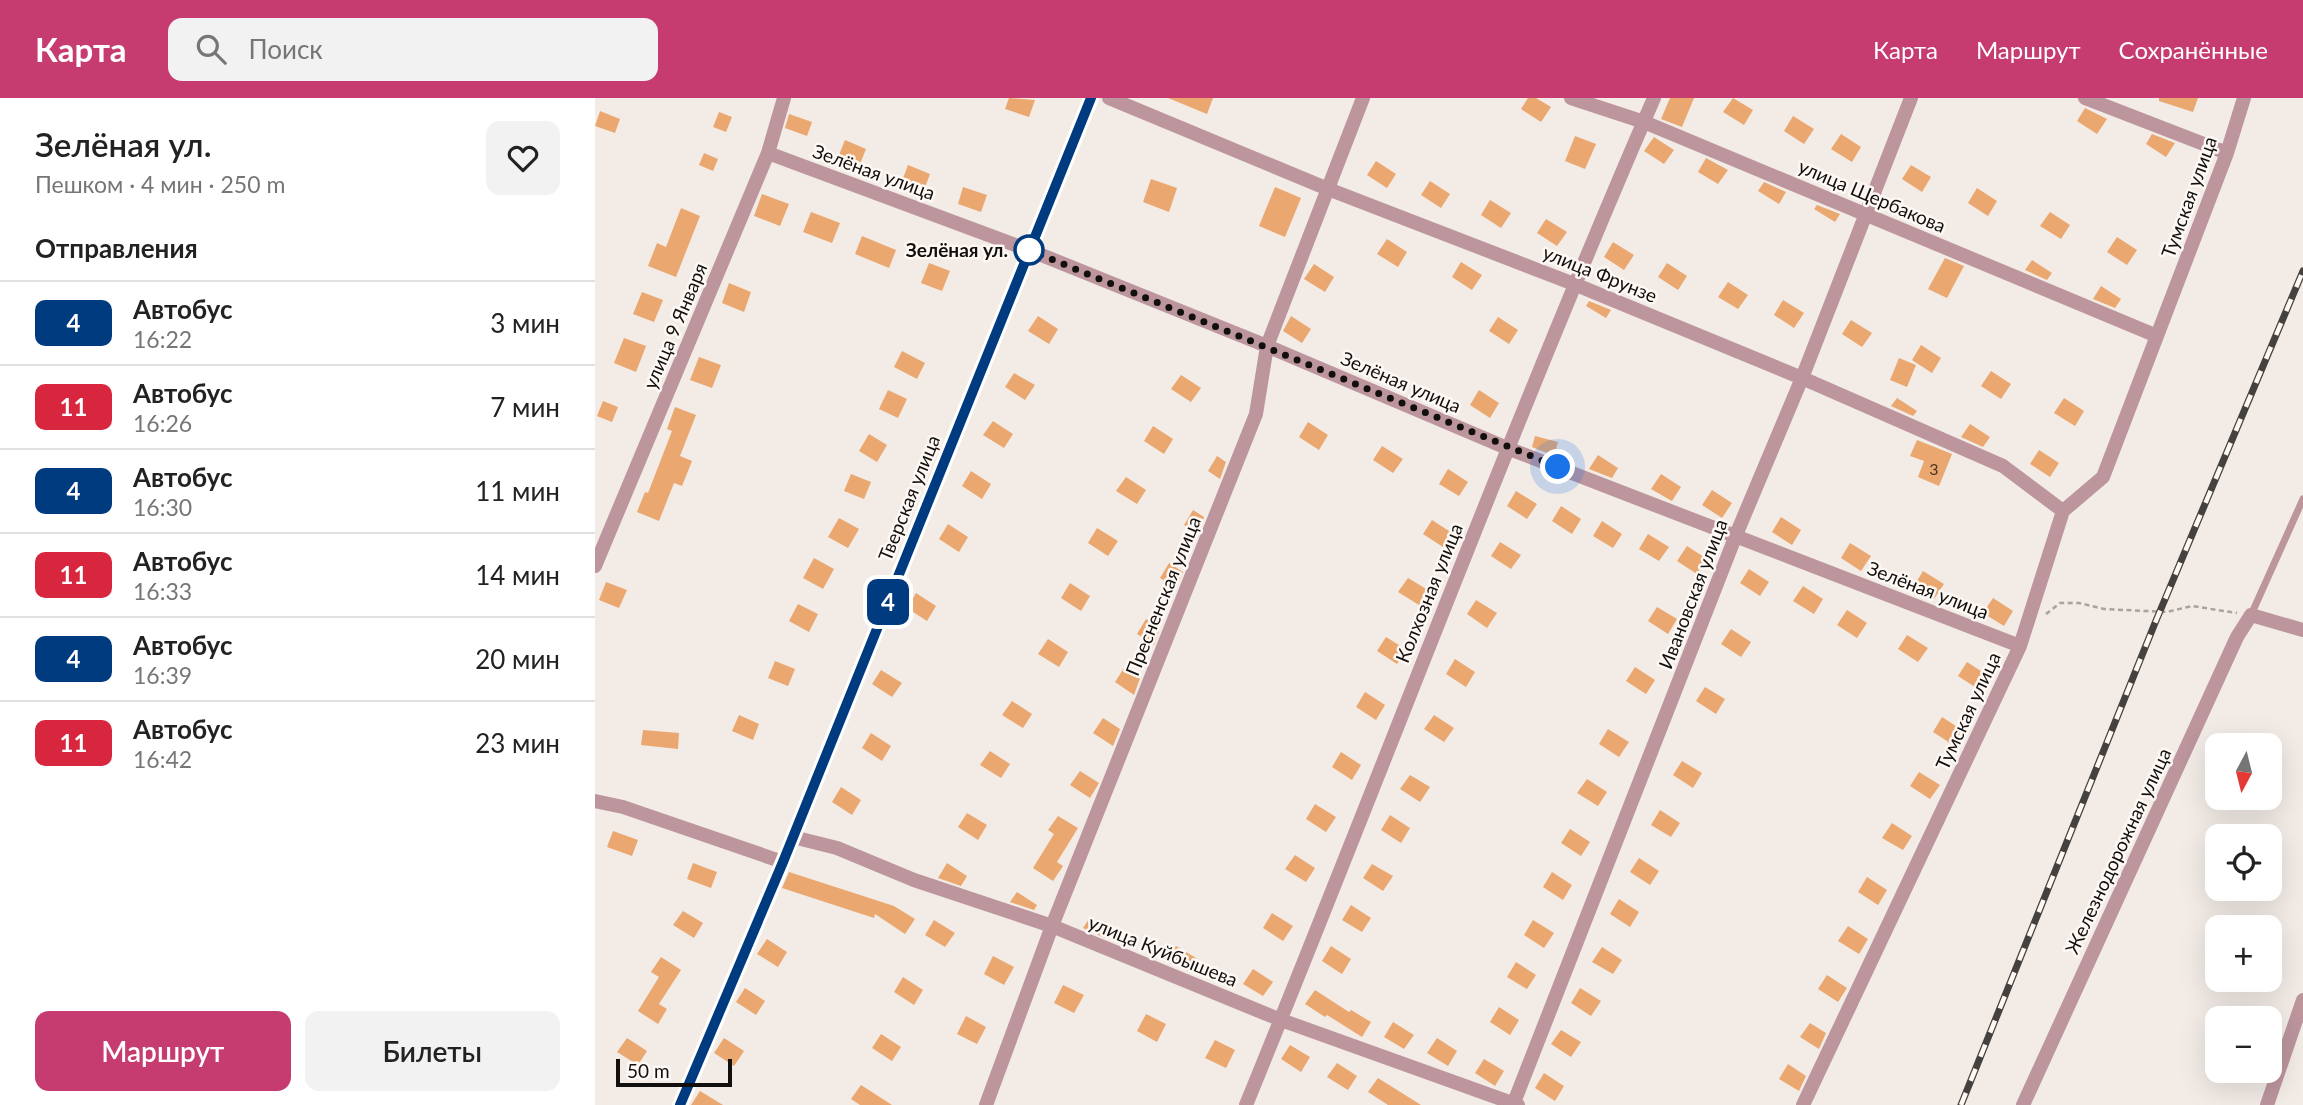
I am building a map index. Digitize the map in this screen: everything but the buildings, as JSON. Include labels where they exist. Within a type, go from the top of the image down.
[{"type":"street","name":"улица 9 Января","points":[[595,566],[768,153],[784,98]]},
{"type":"street","name":"Тверская улица","points":[[680,1105],[783,862],[1091,98]]},
{"type":"street","name":"улица Фрунзе","points":[[1109,98],[1328,189],[1574,284],[1802,378],[2003,466],[2063,511]]},
{"type":"street","name":"Пресненская улица","points":[[985,1105],[1052,926],[1256,414],[1267,346],[1363,98]]},
{"type":"street","name":"улица Щербакова","points":[[1571,98],[1644,122],[2157,336]]},
{"type":"street","name":"Колхозная улица","points":[[1246,1105],[1507,448],[1654,98]]},
{"type":"street","name":"Ивановская улица","points":[[1515,1104],[1736,535],[1802,378],[1910,98]]},
{"type":"street","points":[[2085,98],[2227,153]]},
{"type":"street","name":"Тумская улица","points":[[1803,1105],[2019,646],[2063,511],[2102,477],[2227,153],[2244,98]]},
{"type":"street","name":"Зелёная улица","points":[[768,153],[1029,250],[1267,346],[1507,448],[2019,646]]},
{"type":"street","points":[[2251,615],[2303,631]]},
{"type":"street","name":"Железнодорожная улица","points":[[2023,1105],[2237,637],[2251,615]]},
{"type":"street","points":[[595,801],[622,807],[783,862]]},
{"type":"street","name":"улица Куйбышева","points":[[793,837],[837,848],[915,880],[1052,926],[1281,1020],[1515,1104]]},
{"type":"street","points":[[2267,1105],[2303,1000]]},
{"type":"lane","points":[[2251,615],[2303,499]]},
{"type":"path","points":[[2043,616],[2060,603],[2104,609],[2167,612],[2192,606],[2251,615]]},
{"type":"railway","points":[[1961,1105],[2155,623],[2303,271]]},
{"type":"bus line","name":"4","points":[[680,1105],[783,862],[1091,98]]},
{"type":"place","name":"Зелёная ул.","points":[[1029,250]]},
{"type":"route","points":[[1029,250],[1558,467]]}]
